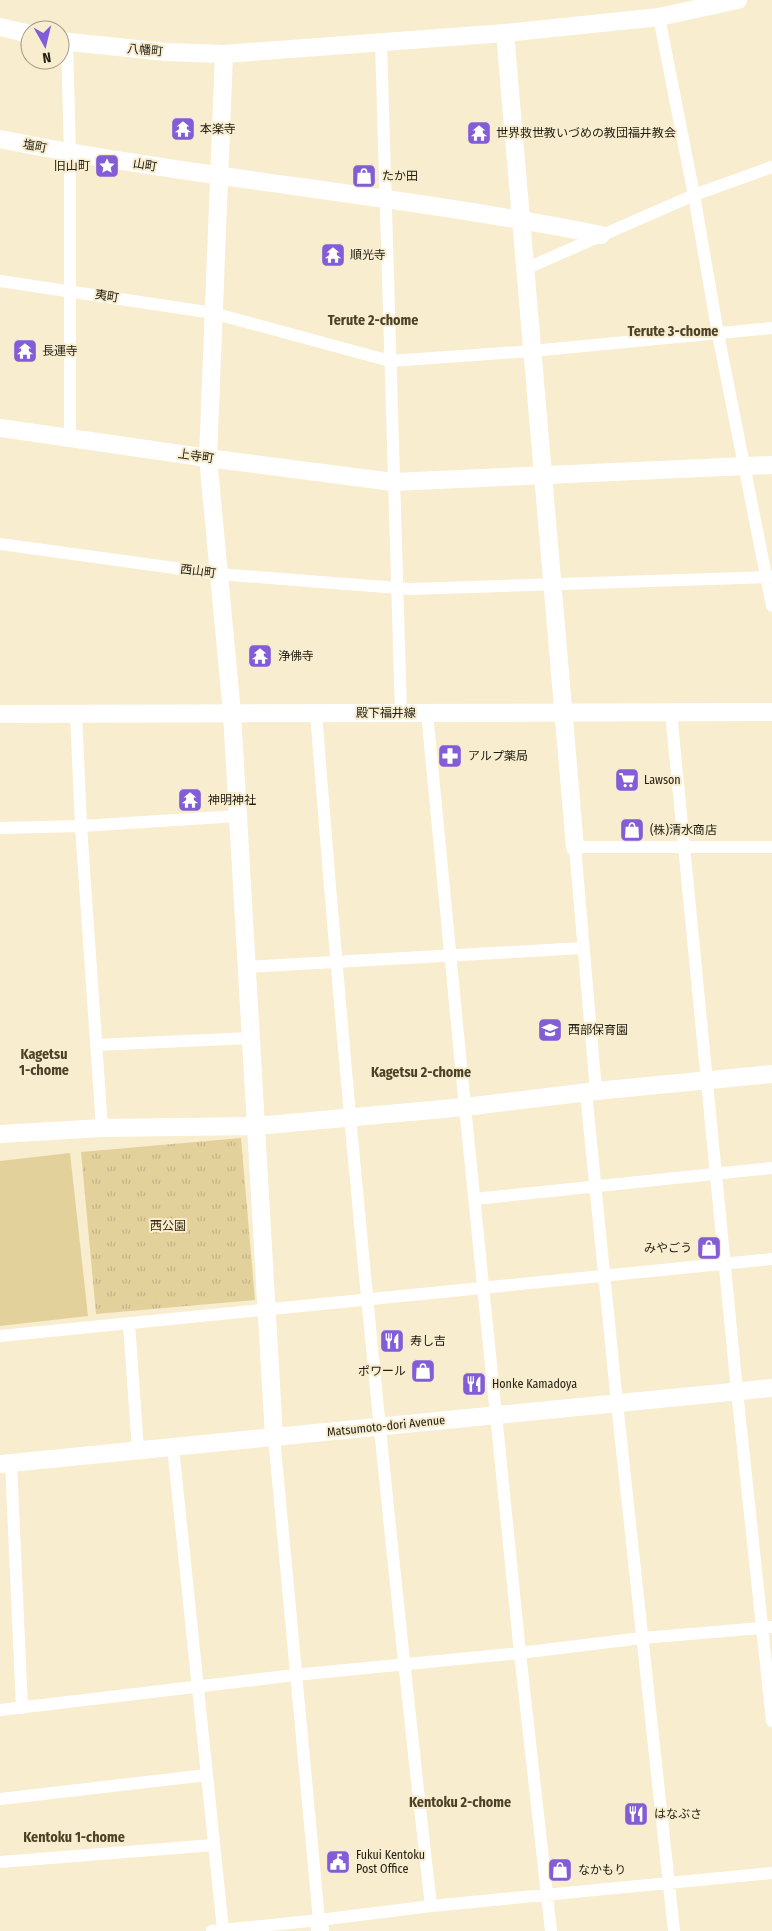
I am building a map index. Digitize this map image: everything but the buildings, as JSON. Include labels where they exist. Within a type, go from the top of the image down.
[{"type":"street","name":"八幡町","points":[[70,43],[166,52],[224,54],[505,32],[659,17],[738,0]]},
{"type":"street","points":[[659,17],[744,467],[769,577],[772,606]]},
{"type":"street","points":[[0,27],[20,32]]},
{"type":"street","points":[[505,32],[583,948],[595,1186],[674,1931]]},
{"type":"street","points":[[381,42],[401,713]]},
{"type":"street","points":[[224,54],[208,458],[232,713],[274,1437],[320,1926]]},
{"type":"street","points":[[65,70],[70,153],[70,439]]},
{"type":"street","name":"塩町","points":[[0,139],[70,153]]},
{"type":"street","name":"山町","points":[[70,153],[219,177],[521,219],[601,235]]},
{"type":"street","points":[[525,269],[694,195],[772,167]]},
{"type":"street","name":"夷町","points":[[0,281],[213,313],[390,361],[532,351],[772,328]]},
{"type":"street","name":"上寺町","points":[[0,428],[393,482],[772,465]]},
{"type":"street","name":"西山町","points":[[0,544],[218,574],[411,589],[552,586],[769,577]]},
{"type":"street","points":[[671,712],[737,1391],[767,1628],[772,1721]]},
{"type":"street","name":"殿下福井線","points":[[0,714],[772,712]]},
{"type":"street","points":[[316,713],[366,1299],[430,1906]]},
{"type":"street","points":[[427,713],[520,1653],[551,1931]]},
{"type":"street","points":[[76,714],[81,826],[102,1128]]},
{"type":"street","points":[[0,828],[81,826],[238,816]]},
{"type":"street","points":[[575,848],[772,847]]},
{"type":"street","points":[[246,967],[583,948]]},
{"type":"street","points":[[96,1045],[251,1038]]},
{"type":"street","points":[[0,1134],[102,1128],[256,1126],[772,1074]]},
{"type":"street","points":[[475,1199],[772,1168]]},
{"type":"street","points":[[0,1336],[129,1324],[266,1308],[772,1260]]},
{"type":"street","points":[[129,1324],[138,1450]]},
{"type":"street","name":"Matsumoto-dori Avenue","points":[[6,1463],[772,1388]]},
{"type":"street","points":[[173,1447],[214,1844],[218,1930],[320,1926],[430,1906],[772,1873]]},
{"type":"street","points":[[6,1463],[22,1708]]},
{"type":"street","points":[[0,1710],[295,1675],[520,1653],[642,1638],[767,1628]]},
{"type":"street","points":[[0,1799],[207,1775]]},
{"type":"street","points":[[0,1862],[214,1844]]},
{"type":"green space","name":"西公園","points":[[241,1138],[255,1300],[96,1314],[81,1152]]},
{"type":"green space","points":[[70,1153],[88,1316],[0,1326],[0,1161]]},
{"type":"place","name":"本楽寺","points":[[183,129]]},
{"type":"place","name":"世界救世教いづめの教団福井教会","points":[[479,133]]},
{"type":"place","name":"旧山町","points":[[107,166]]},
{"type":"place","name":"たか田","points":[[364,176]]},
{"type":"place","name":"順光寺","points":[[333,255]]},
{"type":"place","name":"長運寺","points":[[25,351]]},
{"type":"place","name":"浄佛寺","points":[[260,656]]},
{"type":"place","name":"アルプ薬局","points":[[450,756]]},
{"type":"place","name":"Lawson","points":[[627,780]]},
{"type":"place","name":"神明神社","points":[[190,800]]},
{"type":"place","name":"(株)清水商店","points":[[632,830]]},
{"type":"place","name":"西部保育園","points":[[550,1030]]},
{"type":"place","name":"みやごう","points":[[709,1248]]},
{"type":"place","name":"寿し吉","points":[[392,1341]]},
{"type":"place","name":"ポワール","points":[[423,1371]]},
{"type":"place","name":"Honke Kamadoya","points":[[474,1384]]},
{"type":"place","name":"はなぶさ","points":[[636,1814]]},
{"type":"place","name":"Fukui Kentoku Post Office","points":[[338,1862]]},
{"type":"place","name":"なかもり","points":[[560,1870]]},
{"type":"district","name":"Terute 2-chome","points":[[373,320]]},
{"type":"district","name":"Terute 3-chome","points":[[673,331]]},
{"type":"district","name":"Kagetsu 1-chome","points":[[44,1062]]},
{"type":"district","name":"Kagetsu 2-chome","points":[[421,1072]]},
{"type":"district","name":"Kentoku 2-chome","points":[[460,1802]]},
{"type":"district","name":"Kentoku 1-chome","points":[[74,1837]]}]
